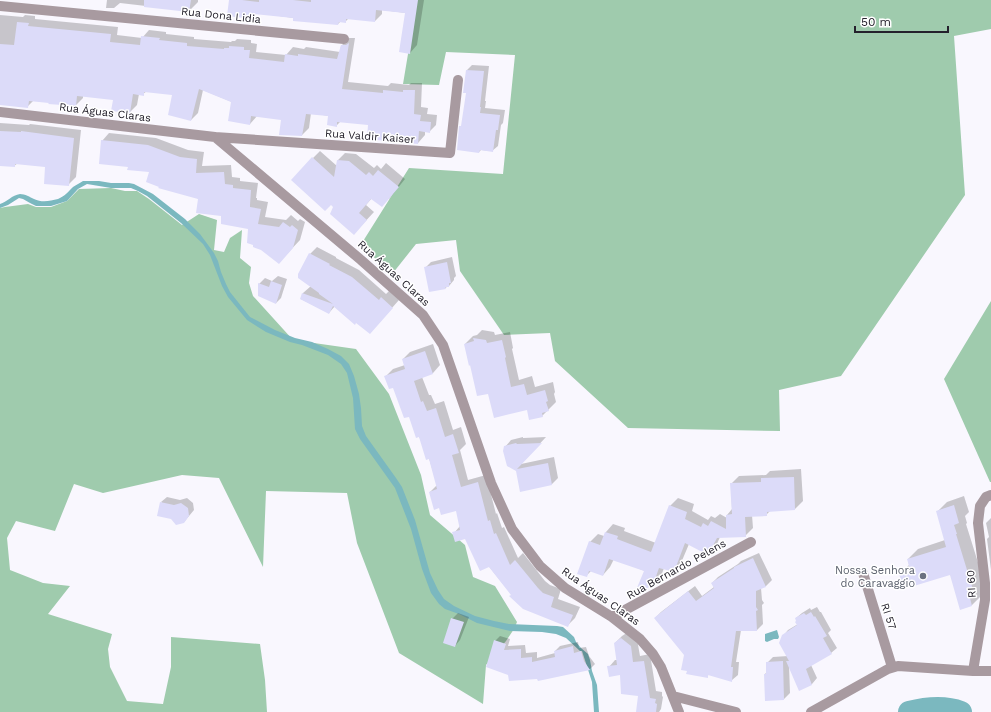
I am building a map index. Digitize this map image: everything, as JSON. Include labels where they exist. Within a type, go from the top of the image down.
[{"type":"street","name":"Rua Dona Lidia","points":[[0,6],[344,40]]},
{"type":"street","name":"Rua Valdir Kaiser","points":[[215,137],[450,153],[458,80]]},
{"type":"street","name":"Rua Águas Claras","points":[[0,112],[215,137],[361,260],[423,315],[443,345],[491,483],[512,529],[540,566],[565,588],[612,617],[640,639],[653,654],[661,667],[679,712]]},
{"type":"street","name":"RI 60","points":[[973,671],[988,600],[978,522],[980,506],[989,496]]},
{"type":"street","name":"Rua Bernardo Pelens","points":[[612,617],[751,542]]},
{"type":"street","name":"RI 57","points":[[863,573],[892,667]]},
{"type":"street","points":[[811,712],[892,667],[898,666],[991,671]]},
{"type":"street","points":[[673,696],[736,712]]},
{"type":"green space","points":[[417,0],[991,0],[991,29],[954,36],[965,195],[841,376],[779,390],[780,431],[628,428],[555,361],[550,333],[504,335],[460,271],[456,240],[416,244],[393,273],[360,246],[409,168],[503,174],[515,55],[446,52],[439,85],[403,84]]},
{"type":"green space","points":[[111,188],[125,191],[137,191],[182,225],[199,214],[217,220],[214,250],[224,252],[230,238],[242,230],[240,258],[251,267],[249,283],[253,296],[293,340],[356,349],[389,394],[421,475],[430,515],[465,545],[473,577],[495,586],[517,622],[506,641],[486,665],[483,704],[399,653],[357,543],[347,493],[266,491],[263,567],[219,478],[182,475],[103,493],[74,484],[55,531],[16,521],[7,538],[10,570],[43,583],[70,586],[48,614],[112,634],[108,649],[110,667],[127,701],[163,704],[171,667],[171,637],[260,644],[265,680],[267,712],[0,712],[0,208],[28,204],[36,207],[51,207],[67,201],[79,189]]},
{"type":"green space","points":[[991,301],[991,482],[990,482],[944,379]]},
{"type":"water","points":[[83,181],[129,183],[153,194],[185,219],[200,234],[214,253],[230,292],[250,317],[275,330],[328,349],[341,356],[349,364],[359,394],[362,426],[366,436],[402,487],[415,520],[430,573],[444,599],[454,606],[475,616],[494,621],[509,624],[563,627],[574,637],[576,642],[588,654],[597,685],[599,712],[594,712],[592,682],[582,651],[580,651],[566,638],[556,634],[542,632],[510,631],[477,623],[445,609],[439,604],[431,593],[422,569],[411,529],[395,488],[360,439],[355,429],[353,398],[347,373],[341,364],[328,355],[266,332],[247,320],[228,297],[210,255],[203,244],[181,223],[147,196],[131,188],[111,188],[87,184],[78,189],[67,201],[51,206],[36,206],[19,198],[0,208],[0,204],[20,194],[40,201],[58,199]]},
{"type":"water","points":[[777,630],[779,637],[778,639],[767,642],[765,641],[765,634]]},
{"type":"building","points":[[144,0],[191,0],[189,12],[144,7]]},
{"type":"building","points":[[229,0],[259,2],[259,0],[293,0],[311,2],[311,0],[418,0],[410,54],[399,52],[405,13],[376,10],[375,22],[346,19],[346,23],[339,22],[338,25],[293,21],[293,18],[254,14],[253,19],[227,16]]},
{"type":"building","points":[[17,22],[29,23],[28,26],[111,34],[110,42],[140,45],[141,36],[160,38],[159,40],[187,43],[187,46],[224,49],[229,48],[229,46],[244,47],[244,50],[250,50],[249,58],[284,62],[285,54],[298,56],[298,54],[337,59],[341,45],[346,45],[349,43],[342,89],[383,93],[383,90],[403,92],[403,90],[415,90],[414,114],[421,115],[420,121],[431,122],[430,133],[419,131],[418,144],[367,139],[368,125],[337,122],[337,127],[327,125],[328,116],[306,114],[302,136],[279,135],[281,120],[251,116],[250,125],[228,121],[231,102],[199,89],[191,121],[168,115],[172,95],[144,92],[144,96],[133,94],[130,113],[111,111],[113,100],[77,96],[76,106],[29,101],[28,108],[0,105],[0,44],[14,45]]},
{"type":"building","points":[[466,70],[484,71],[480,113],[500,115],[493,152],[480,150],[479,153],[457,150],[459,126],[461,126],[466,93],[463,93]]},
{"type":"building","points":[[0,131],[21,131],[74,138],[69,186],[44,184],[45,167],[15,164],[15,167],[0,166]]},
{"type":"building","points":[[101,140],[148,145],[180,157],[197,159],[196,173],[224,172],[225,184],[233,185],[233,188],[251,190],[250,207],[261,209],[258,224],[279,227],[283,222],[290,227],[292,225],[298,230],[293,248],[279,264],[261,250],[247,243],[248,229],[221,224],[221,216],[196,213],[198,199],[158,188],[159,187],[146,182],[149,172],[127,170],[128,167],[99,164]]},
{"type":"building","points":[[312,157],[334,177],[337,160],[349,161],[366,175],[369,172],[373,176],[378,170],[399,187],[382,207],[371,199],[359,213],[367,220],[354,235],[330,214],[333,207],[331,205],[325,211],[291,180]]},
{"type":"building","points":[[309,253],[352,277],[379,300],[381,297],[393,308],[370,334],[356,323],[355,325],[333,306],[329,314],[300,299],[302,293],[333,304],[298,278],[298,274]]},
{"type":"building","points":[[447,262],[451,283],[449,283],[449,287],[445,287],[446,289],[429,292],[424,267]]},
{"type":"building","points":[[271,281],[282,285],[276,304],[258,296],[258,283],[269,287]]},
{"type":"building","points":[[473,338],[486,340],[487,343],[502,340],[511,387],[524,384],[527,395],[545,390],[548,401],[546,402],[549,411],[542,413],[543,417],[529,420],[527,410],[494,418],[488,394],[477,396],[470,365],[469,366],[464,344],[474,341]]},
{"type":"building","points":[[425,351],[433,374],[414,381],[421,402],[423,401],[427,411],[436,408],[445,437],[453,434],[459,453],[452,455],[461,487],[478,482],[488,521],[490,520],[494,534],[496,533],[510,565],[515,560],[543,593],[554,597],[551,607],[573,615],[568,627],[523,609],[509,596],[511,595],[489,567],[480,571],[465,539],[455,542],[452,532],[460,530],[456,511],[441,515],[439,508],[434,510],[429,492],[437,489],[429,459],[426,460],[419,437],[416,438],[409,417],[404,418],[393,388],[389,389],[384,376],[405,369],[402,359]]},
{"type":"building","points":[[516,443],[542,443],[517,469],[548,463],[552,485],[520,492],[516,471],[507,466],[503,451],[504,446]]},
{"type":"building","points":[[794,477],[795,510],[767,512],[767,516],[745,517],[746,537],[717,538],[708,555],[685,543],[674,572],[659,568],[653,585],[634,595],[644,571],[609,559],[603,576],[589,571],[587,577],[577,574],[589,541],[600,545],[605,532],[618,536],[617,539],[651,552],[669,505],[687,512],[685,519],[701,527],[703,523],[708,526],[711,521],[726,529],[726,515],[732,514],[730,483],[761,482],[761,478]]},
{"type":"building","points":[[160,502],[174,505],[181,503],[188,508],[189,516],[184,523],[176,525],[171,519],[157,516]]},
{"type":"building","name":"Nossa Senhora do Caravaggio","points":[[954,505],[959,523],[954,525],[956,534],[975,596],[970,598],[972,606],[960,610],[950,575],[904,589],[899,574],[910,569],[907,559],[946,547],[936,511]]},
{"type":"building","points":[[753,558],[766,587],[756,591],[756,607],[758,610],[756,611],[757,631],[736,631],[731,667],[733,667],[732,682],[708,675],[708,678],[686,674],[687,671],[681,670],[684,655],[654,618],[688,591],[696,601],[714,588],[711,583],[734,567]]},
{"type":"building","points":[[811,612],[827,636],[823,638],[832,654],[806,669],[812,685],[799,691],[786,661],[789,661],[779,643],[782,635],[797,625],[795,618],[804,613],[806,615]]},
{"type":"building","points":[[451,618],[464,622],[455,647],[443,643]]},
{"type":"building","points":[[621,638],[631,646],[633,662],[644,661],[650,698],[656,699],[656,712],[636,712],[638,696],[621,694],[620,675],[609,677],[607,666],[617,665],[614,643]]},
{"type":"building","points":[[494,640],[506,644],[504,650],[521,649],[521,658],[532,657],[532,662],[555,657],[554,651],[573,646],[574,653],[581,651],[584,661],[590,670],[538,681],[537,679],[509,681],[508,675],[486,667]]},
{"type":"building","points":[[783,661],[784,700],[765,701],[764,674],[766,674],[766,662]]},
{"type":"waterway","points":[[909,712],[935,708],[961,712]]},
{"type":"place","name":"Nossa Senhora do Caravaggio","points":[[923,576]]}]
